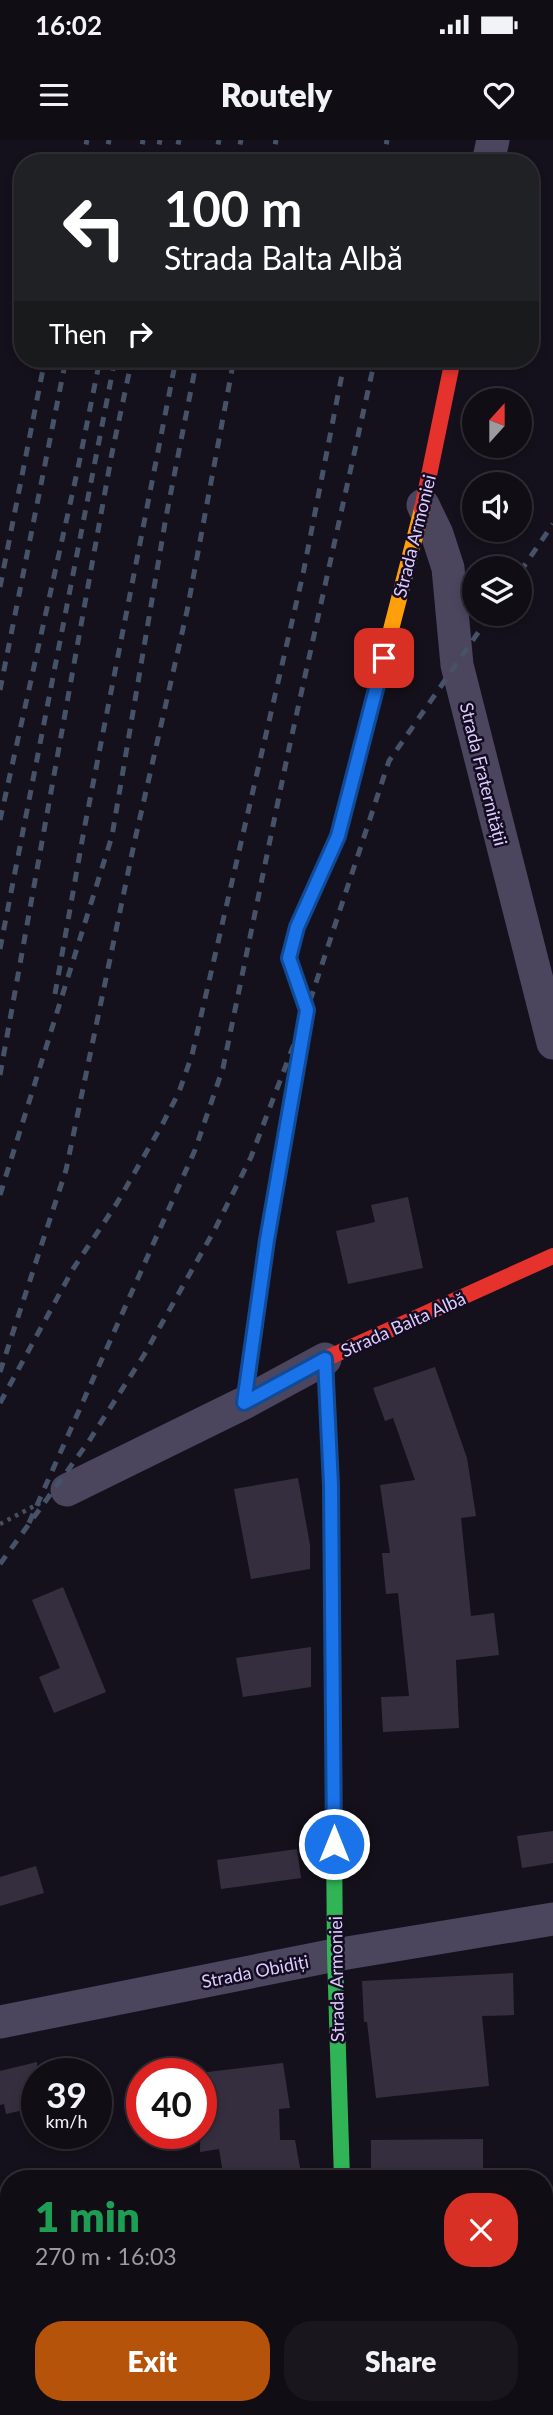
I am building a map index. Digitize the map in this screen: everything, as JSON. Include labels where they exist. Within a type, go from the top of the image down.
[{"type":"street","name":"Strada Armoniei","points":[[244,1403],[267,1240],[307,1010],[289,958],[297,927],[338,836],[423,505],[451,368]]},
{"type":"street","name":"Strada Fraternității","points":[[423,505],[437,534],[448,568],[457,665],[553,1043]]},
{"type":"street","name":"Strada Balta Albă","points":[[67,1490],[244,1403],[325,1359],[553,1256]]},
{"type":"street","name":"Strada Armoniei","points":[[325,1359],[331,1485],[335,1955],[342,2170]]},
{"type":"street","name":"Strada Obidiți","points":[[0,2022],[335,1955],[553,1919]]},
{"type":"path","points":[[0,1524],[67,1490]]},
{"type":"building","points":[[408,1197],[423,1268],[348,1284],[336,1231],[375,1222],[371,1205]]},
{"type":"building","points":[[435,1367],[467,1458],[476,1516],[461,1518],[471,1616],[494,1613],[499,1655],[456,1660],[459,1728],[383,1732],[381,1697],[409,1696],[398,1593],[386,1594],[382,1553],[390,1553],[380,1485],[415,1480],[393,1418],[385,1421],[373,1388]]},
{"type":"building","points":[[298,1478],[310,1545],[310,1569],[251,1579],[234,1489]]},
{"type":"building","points":[[63,1587],[106,1692],[54,1713],[39,1677],[60,1668],[32,1600]]},
{"type":"building","points":[[311,1647],[311,1687],[243,1697],[236,1658]]},
{"type":"building","points":[[553,1831],[553,1863],[522,1868],[517,1836]]},
{"type":"building","points":[[297,1849],[301,1878],[221,1889],[217,1860]]},
{"type":"building","points":[[36,1866],[44,1893],[0,1906],[0,1877]]},
{"type":"building","points":[[513,1973],[514,2015],[482,2016],[489,2086],[376,2098],[367,2022],[364,2022],[362,1981]]},
{"type":"building","points":[[283,2063],[290,2108],[279,2109],[280,2140],[295,2140],[300,2170],[222,2170],[219,2149],[200,2152],[200,2149],[217,2149],[217,2071]]},
{"type":"building","points":[[21,2066],[21,2111],[6,2114],[4,2104],[0,2105],[0,2071]]},
{"type":"building","points":[[483,2139],[483,2170],[371,2170],[371,2140]]},
{"type":"railway","points":[[84,154],[87,140]]},
{"type":"railway","points":[[107,154],[109,140]]},
{"type":"railway","points":[[141,154],[143,140]]},
{"type":"railway","points":[[157,154],[160,140]]},
{"type":"railway","points":[[176,154],[179,140]]},
{"type":"railway","points":[[216,154],[219,140]]},
{"type":"railway","points":[[238,154],[241,140]]},
{"type":"railway","points":[[274,154],[276,140]]},
{"type":"railway","points":[[385,154],[387,140]]},
{"type":"railway","points":[[0,587],[43,368]]},
{"type":"railway","points":[[0,690],[64,368]]},
{"type":"railway","points":[[0,820],[98,368]]},
{"type":"railway","points":[[0,949],[113,368]]},
{"type":"railway","points":[[0,1075],[112,453],[130,368]]},
{"type":"railway","points":[[55,994],[84,830],[174,368]]},
{"type":"railway","points":[[0,1195],[112,836],[166,517],[195,368]]},
{"type":"railway","points":[[0,1372],[66,1170],[134,844],[187,611],[232,368]]},
{"type":"railway","points":[[0,1403],[73,1269],[117,1203],[162,1125],[179,1092],[192,1055],[303,574],[343,368]]},
{"type":"railway","points":[[29,1523],[195,1150],[223,1068],[288,753],[373,368]]},
{"type":"railway","points":[[531,556],[553,524]]},
{"type":"railway","points":[[0,1564],[89,1441],[144,1355],[215,1229],[251,1157],[307,1010],[389,761],[483,626]]},
{"type":"traffic: fast","points":[[244,1403],[267,1240],[298,1063]]},
{"type":"traffic: fast","points":[[331,1480],[335,1955],[342,2170]]},
{"type":"traffic: slow","points":[[298,1063],[307,1010],[289,958],[297,927],[338,836],[422,509]]},
{"type":"traffic: jam","points":[[422,509],[451,368]]},
{"type":"traffic: jam","points":[[331,1480],[325,1359],[553,1256]]},
{"type":"route","points":[[334,1844],[331,1485],[325,1359],[244,1403],[267,1240],[307,1010],[289,958],[297,927],[338,836],[384,658]]}]
